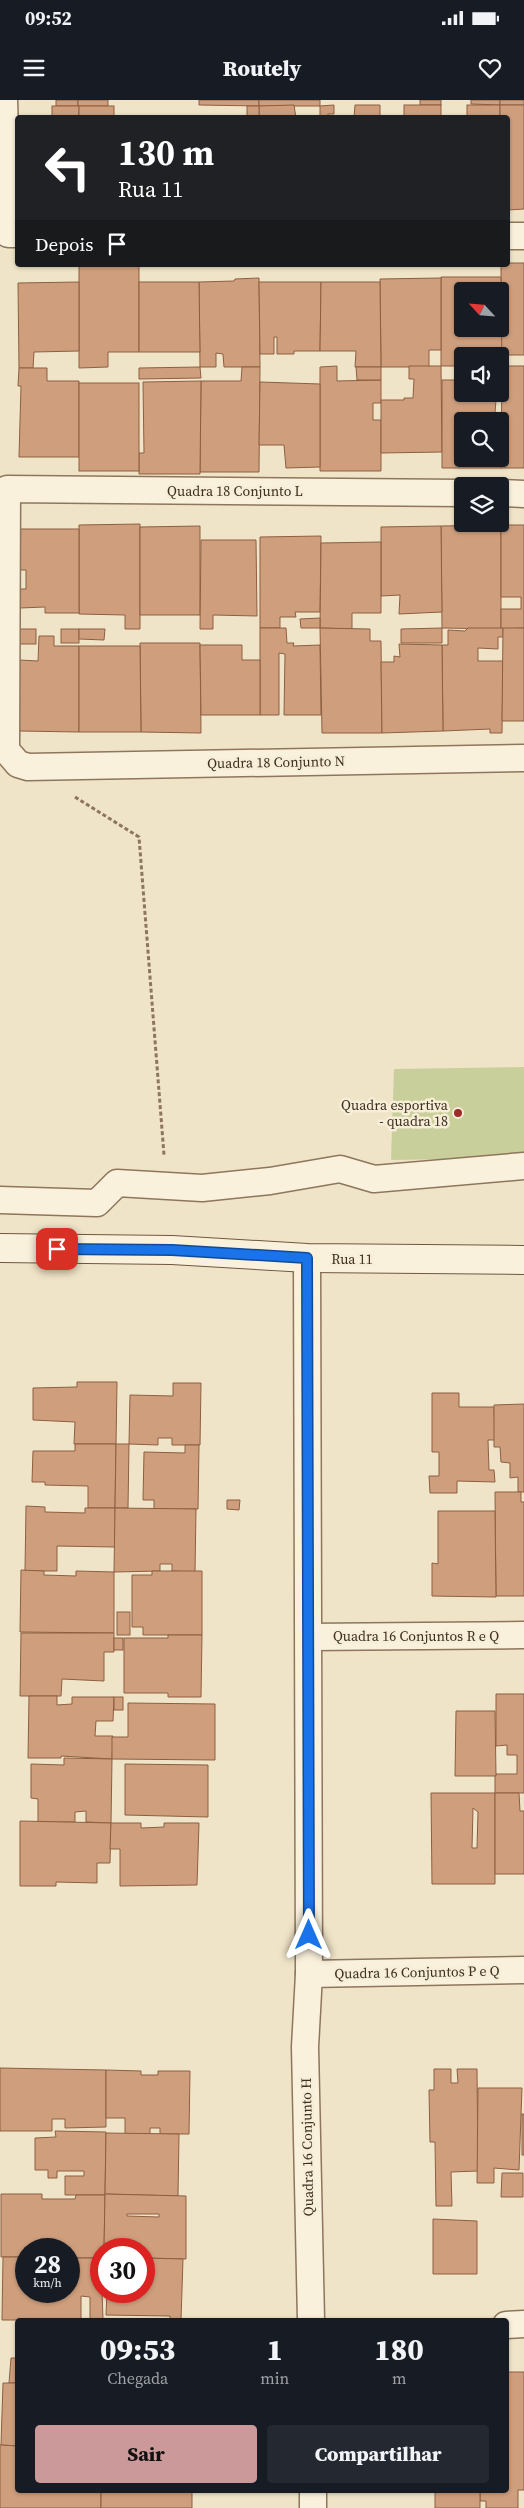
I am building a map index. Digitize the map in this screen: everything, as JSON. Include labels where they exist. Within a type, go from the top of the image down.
[{"type":"main road","name":"Rua 11","points":[[0,1248],[172,1250],[307,1258],[524,1260]]},
{"type":"street","points":[[4,100],[13,234]]},
{"type":"street","points":[[510,236],[524,236]]},
{"type":"street","name":"Quadra 18 Conjunto L","points":[[28,767],[18,764],[6,750],[7,489],[454,493]]},
{"type":"street","points":[[509,493],[524,494]]},
{"type":"street","name":"Quadra 18 Conjunto N","points":[[28,767],[524,758]]},
{"type":"street","points":[[0,1200],[97,1203],[117,1183],[202,1188],[270,1181],[340,1169],[374,1179],[524,1166]]},
{"type":"street","name":"Quadra 16 Conjunto H","points":[[307,1258],[309,1974],[305,2047],[311,2318]]},
{"type":"street","name":"Quadra 16 Conjuntos R e Q","points":[[309,1637],[524,1635]]},
{"type":"street","name":"Quadra 16 Conjuntos P e Q","points":[[309,1974],[524,1970]]},
{"type":"street","points":[[509,2324],[524,2324]]},
{"type":"street","points":[[313,2508],[314,2493]]},
{"type":"path","points":[[67,792],[139,837],[167,1186]]},
{"type":"green space","name":"Quadra esportiva - quadra 18","points":[[524,1067],[524,1158],[391,1160],[394,1069]]},
{"type":"building","points":[[56,100],[78,100],[78,106],[56,106]]},
{"type":"building","points":[[78,100],[108,100],[108,106],[78,106]]},
{"type":"building","points":[[199,100],[259,100],[259,106],[199,105]]},
{"type":"building","points":[[259,100],[320,100],[320,106],[259,106]]},
{"type":"building","points":[[420,100],[441,100],[441,105],[420,105]]},
{"type":"building","points":[[471,100],[500,100],[500,105],[471,104]]},
{"type":"building","points":[[500,100],[524,100],[524,105],[500,105]]},
{"type":"building","points":[[294,105],[296,115],[259,115],[259,106]]},
{"type":"building","points":[[334,105],[334,114],[320,115],[320,106]]},
{"type":"building","points":[[355,105],[380,105],[380,115],[354,115]]},
{"type":"building","points":[[404,105],[441,105],[441,115],[404,115]]},
{"type":"building","points":[[467,105],[500,105],[500,115],[467,115]]},
{"type":"building","points":[[500,105],[524,105],[524,209],[510,210],[510,115],[500,115]]},
{"type":"building","points":[[52,106],[79,106],[79,115],[52,115]]},
{"type":"building","points":[[79,106],[114,106],[114,115],[79,115]]},
{"type":"building","points":[[247,106],[259,106],[259,115],[247,115]]},
{"type":"building","points":[[510,263],[524,263],[524,355],[509,355],[509,347],[501,347],[501,338],[509,338],[509,282],[501,282],[501,267],[510,267]]},
{"type":"building","points":[[79,267],[139,267],[139,352],[108,352],[108,367],[79,368]]},
{"type":"building","points":[[441,277],[501,277],[501,282],[454,282],[454,338],[502,338],[502,347],[454,347],[454,366],[441,366]]},
{"type":"building","points":[[259,278],[260,367],[224,367],[223,354],[216,353],[216,367],[200,367],[199,282]]},
{"type":"building","points":[[441,278],[441,350],[429,350],[429,367],[381,367],[380,279]]},
{"type":"building","points":[[79,282],[79,351],[34,352],[33,368],[19,368],[18,283]]},
{"type":"building","points":[[139,282],[199,282],[200,352],[139,352]]},
{"type":"building","points":[[259,282],[321,282],[320,351],[294,351],[294,354],[277,354],[277,337],[274,337],[274,354],[260,354]]},
{"type":"building","points":[[321,282],[380,282],[381,367],[355,367],[356,351],[320,351]]},
{"type":"building","points":[[337,366],[337,381],[381,380],[381,403],[373,403],[373,420],[381,420],[381,471],[320,471],[320,367]]},
{"type":"building","points":[[409,366],[441,366],[442,452],[381,453],[381,400],[413,398],[414,379],[409,379]]},
{"type":"building","points":[[509,366],[524,366],[524,468],[501,468],[509,467],[509,412],[502,412],[502,402],[509,402]]},
{"type":"building","points":[[200,367],[201,378],[139,379],[139,368]]},
{"type":"building","points":[[242,367],[260,367],[259,472],[200,472],[201,381],[241,381]]},
{"type":"building","points":[[356,367],[381,367],[381,380],[357,380]]},
{"type":"building","points":[[19,368],[47,368],[47,381],[79,381],[79,457],[19,457],[21,386],[18,386]]},
{"type":"building","points":[[442,380],[454,380],[454,402],[496,402],[495,412],[454,412],[454,467],[501,468],[442,468]]},
{"type":"building","points":[[201,381],[200,474],[139,474],[139,453],[144,453],[143,382]]},
{"type":"building","points":[[260,382],[320,384],[320,467],[286,468],[284,445],[259,445]]},
{"type":"building","points":[[79,383],[139,383],[139,471],[79,471]]},
{"type":"building","points":[[140,524],[140,629],[125,629],[125,615],[79,614],[79,525]]},
{"type":"building","points":[[509,525],[524,525],[524,628],[501,629],[501,609],[521,609],[521,597],[501,597],[501,532],[509,532]]},
{"type":"building","points":[[200,526],[200,615],[140,615],[140,527]]},
{"type":"building","points":[[441,526],[454,526],[454,532],[501,532],[501,629],[442,628]]},
{"type":"building","points":[[441,526],[442,612],[399,614],[400,595],[381,596],[381,527]]},
{"type":"building","points":[[18,529],[79,529],[79,613],[45,613],[45,607],[20,608],[19,589],[26,589],[26,570],[19,570]]},
{"type":"building","points":[[321,536],[320,612],[295,612],[296,617],[280,617],[280,628],[260,628],[260,537]]},
{"type":"building","points":[[201,540],[256,540],[257,616],[213,615],[213,629],[200,629]]},
{"type":"building","points":[[381,542],[381,613],[352,613],[352,629],[320,628],[321,543]]},
{"type":"building","points":[[320,618],[320,628],[301,628],[300,619]]},
{"type":"building","points":[[260,628],[286,628],[287,643],[294,643],[293,646],[320,645],[321,715],[284,715],[285,654],[279,653],[279,715],[260,715]]},
{"type":"building","points":[[320,628],[370,629],[370,641],[381,641],[382,733],[322,733]]},
{"type":"building","points":[[442,628],[442,643],[401,643],[401,629]]},
{"type":"building","points":[[468,628],[503,628],[503,637],[498,637],[498,649],[478,648],[478,661],[503,661],[502,733],[490,733],[490,729],[443,731],[442,645],[448,645],[448,630],[465,631]]},
{"type":"building","points":[[503,628],[524,628],[524,721],[502,721]]},
{"type":"building","points":[[19,629],[36,629],[36,644],[19,644]]},
{"type":"building","points":[[61,629],[79,629],[79,643],[61,643]]},
{"type":"building","points":[[79,629],[105,629],[104,640],[79,639]]},
{"type":"building","points":[[39,636],[54,636],[54,646],[79,646],[79,732],[19,731],[19,660],[38,661]]},
{"type":"building","points":[[140,643],[200,643],[201,733],[141,732]]},
{"type":"building","points":[[399,644],[442,645],[443,731],[382,733],[381,662],[394,662],[394,656],[400,657]]},
{"type":"building","points":[[200,645],[242,645],[242,660],[260,660],[260,715],[201,715]]},
{"type":"building","points":[[79,646],[140,646],[141,732],[79,732]]},
{"type":"building","points":[[77,1382],[117,1382],[116,1444],[74,1444],[75,1422],[33,1420],[33,1388],[77,1387]]},
{"type":"building","points":[[173,1383],[201,1383],[200,1445],[172,1445],[172,1438],[158,1438],[158,1445],[129,1444],[130,1395],[173,1396]]},
{"type":"building","points":[[432,1393],[459,1393],[459,1407],[494,1407],[495,1440],[488,1440],[489,1470],[494,1470],[495,1482],[457,1481],[457,1493],[430,1493],[429,1476],[439,1476],[439,1452],[432,1452]]},
{"type":"building","points":[[524,1404],[524,1492],[518,1492],[518,1477],[510,1478],[510,1463],[501,1462],[500,1447],[494,1447],[494,1405]]},
{"type":"building","points":[[75,1444],[116,1444],[115,1508],[88,1508],[88,1486],[45,1485],[45,1482],[32,1482],[33,1451],[75,1451]]},
{"type":"building","points":[[116,1444],[129,1444],[128,1508],[115,1508]]},
{"type":"building","points":[[185,1445],[199,1445],[198,1509],[154,1509],[154,1500],[143,1500],[144,1452],[185,1453]]},
{"type":"building","points":[[495,1492],[521,1492],[521,1502],[524,1502],[524,1596],[496,1596]]},
{"type":"building","points":[[227,1500],[240,1500],[239,1510],[227,1509]]},
{"type":"building","points":[[26,1506],[45,1507],[45,1512],[85,1513],[85,1508],[115,1508],[115,1547],[57,1546],[57,1571],[25,1571]]},
{"type":"building","points":[[115,1508],[196,1509],[195,1572],[172,1571],[172,1564],[160,1564],[160,1571],[114,1572]]},
{"type":"building","points":[[438,1511],[495,1511],[496,1597],[432,1596],[432,1563],[438,1564]]},
{"type":"building","points":[[21,1570],[44,1571],[44,1575],[76,1576],[76,1571],[114,1572],[114,1633],[20,1632]]},
{"type":"building","points":[[152,1571],[202,1571],[202,1635],[143,1635],[143,1627],[132,1627],[132,1575],[152,1575]]},
{"type":"building","points":[[117,1612],[130,1612],[130,1635],[117,1635]]},
{"type":"building","points":[[21,1633],[114,1633],[114,1652],[104,1652],[104,1681],[62,1679],[61,1696],[20,1696]]},
{"type":"building","points":[[168,1635],[202,1635],[201,1697],[168,1697],[168,1693],[124,1693],[124,1638],[168,1638]]},
{"type":"building","points":[[114,1638],[123,1638],[123,1650],[114,1650]]},
{"type":"building","points":[[496,1694],[524,1694],[524,1793],[495,1793],[495,1774],[517,1774],[517,1755],[507,1755],[507,1745],[496,1746]]},
{"type":"building","points":[[29,1696],[57,1696],[57,1705],[72,1704],[72,1697],[114,1697],[113,1721],[96,1721],[95,1736],[113,1736],[112,1759],[61,1756],[61,1758],[28,1758]]},
{"type":"building","points":[[114,1697],[123,1697],[123,1710],[114,1710]]},
{"type":"building","points":[[128,1703],[215,1704],[215,1760],[112,1759],[112,1737],[128,1737]]},
{"type":"building","points":[[456,1711],[495,1711],[496,1776],[455,1776]]},
{"type":"building","points":[[64,1758],[112,1759],[111,1823],[86,1822],[86,1811],[75,1812],[75,1822],[38,1822],[38,1799],[31,1798],[31,1764],[64,1765]]},
{"type":"building","points":[[125,1764],[208,1765],[208,1817],[125,1815]]},
{"type":"building","points":[[431,1793],[495,1793],[495,1884],[432,1884]],"holes":[[[473,1808],[478,1812],[477,1848],[472,1848]]]},
{"type":"building","points":[[495,1793],[519,1793],[520,1811],[524,1811],[524,1874],[495,1874]]},
{"type":"building","points":[[20,1821],[111,1823],[110,1863],[97,1863],[97,1883],[56,1882],[56,1886],[20,1886]]},
{"type":"building","points":[[111,1823],[141,1823],[141,1828],[164,1827],[164,1823],[199,1823],[197,1885],[120,1886],[120,1849],[110,1849]]},
{"type":"building","points":[[0,2068],[106,2070],[106,2127],[65,2128],[65,2119],[52,2119],[52,2131],[0,2131]]},
{"type":"building","points":[[434,2069],[451,2069],[451,2083],[458,2083],[457,2069],[477,2069],[478,2171],[451,2172],[452,2206],[436,2206],[435,2142],[430,2142],[429,2090],[434,2090]]},
{"type":"building","points":[[106,2070],[141,2071],[141,2075],[158,2075],[158,2071],[190,2071],[189,2134],[160,2134],[160,2128],[150,2128],[150,2134],[125,2134],[125,2118],[106,2118]]},
{"type":"building","points":[[478,2088],[522,2088],[519,2170],[494,2168],[494,2183],[477,2183]]},
{"type":"building","points":[[522,2114],[524,2114],[524,2155],[522,2155]]},
{"type":"building","points":[[55,2131],[106,2132],[105,2195],[65,2195],[65,2176],[84,2176],[84,2171],[57,2171],[57,2178],[48,2178],[48,2170],[35,2170],[35,2138],[56,2137]]},
{"type":"building","points":[[106,2133],[179,2134],[178,2196],[105,2194]]},
{"type":"building","points":[[502,2173],[523,2173],[523,2197],[501,2197]]},
{"type":"building","points":[[1,2194],[42,2194],[42,2199],[75,2199],[76,2195],[105,2195],[104,2238],[90,2238],[90,2258],[80,2258],[80,2238],[15,2238],[15,2257],[1,2257]]},
{"type":"building","points":[[105,2194],[186,2196],[186,2259],[155,2258],[155,2238],[104,2238]],"holes":[[[127,2214],[159,2214],[159,2217],[127,2216]]]},
{"type":"building","points":[[433,2219],[477,2221],[477,2274],[433,2274]]},
{"type":"building","points":[[3,2257],[15,2257],[15,2303],[80,2303],[80,2258],[90,2258],[90,2297],[81,2296],[81,2318],[15,2318],[15,2320],[2,2320]]},
{"type":"building","points":[[155,2258],[183,2259],[181,2318],[170,2318],[170,2316],[106,2315],[106,2303],[155,2303]]},
{"type":"building","points":[[90,2303],[102,2303],[103,2318],[90,2318]]},
{"type":"building","points":[[11,2358],[15,2358],[15,2383],[9,2383]]},
{"type":"building","points":[[509,2372],[524,2372],[524,2490],[518,2490],[518,2508],[486,2508],[486,2501],[480,2501],[480,2493],[509,2493]]},
{"type":"building","points":[[3,2383],[15,2383],[15,2446],[1,2445]]},
{"type":"building","points":[[0,2445],[15,2446],[15,2493],[101,2493],[101,2508],[0,2508]]},
{"type":"building","points":[[101,2493],[192,2493],[192,2508],[101,2508]]},
{"type":"building","points":[[435,2493],[480,2493],[480,2508],[435,2508]]},
{"type":"place","name":"Quadra esportiva - quadra 18","points":[[458,1113]]},
{"type":"route","points":[[57,1249],[172,1250],[307,1258],[309,1935]]}]
